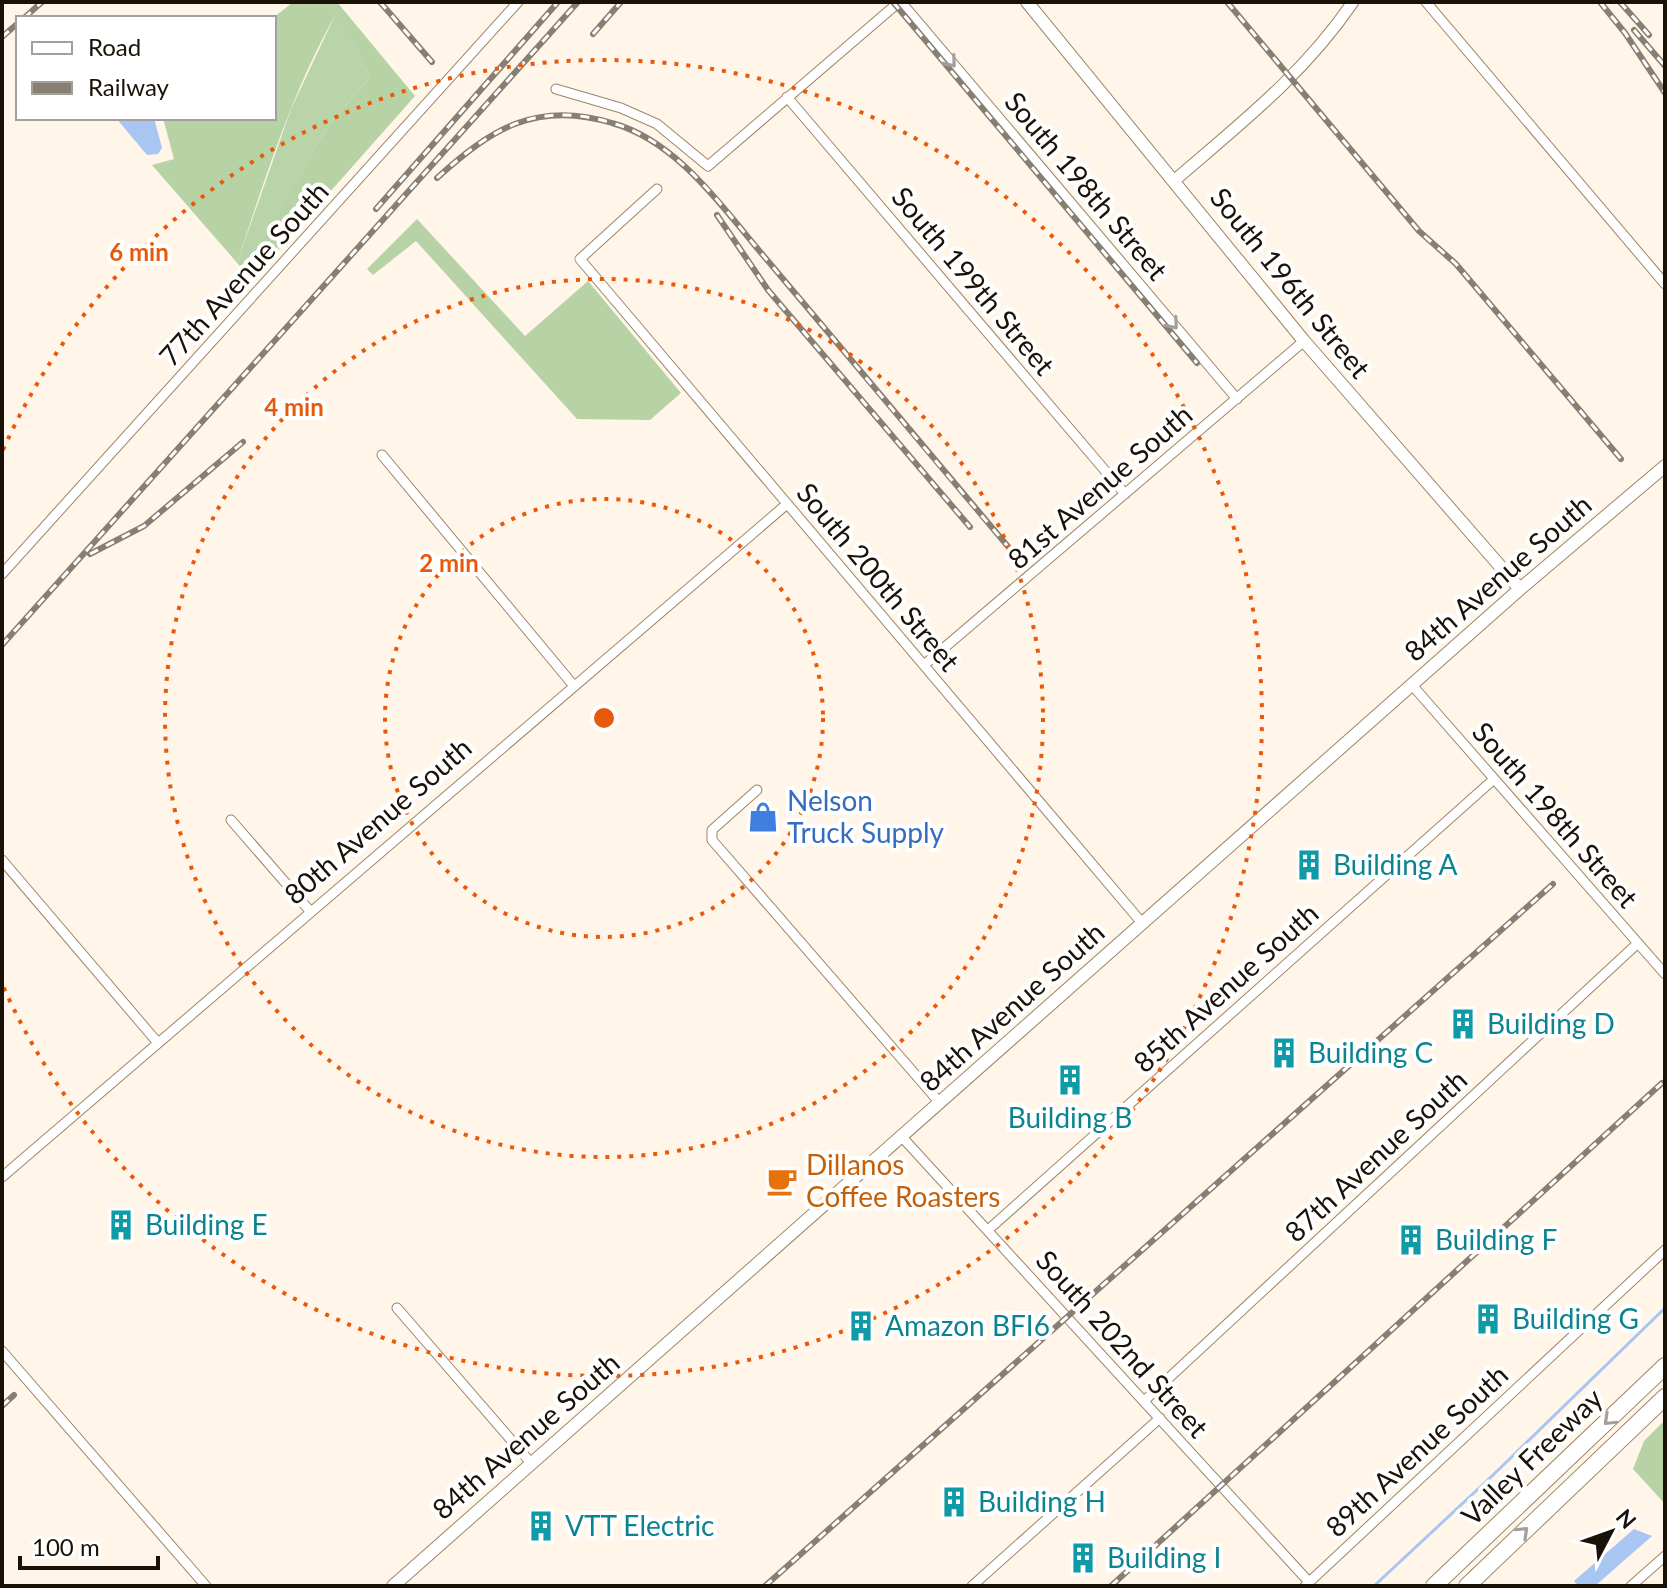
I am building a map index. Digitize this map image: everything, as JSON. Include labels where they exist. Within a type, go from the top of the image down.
[{"type":"highway","name":"Valley Freeway","points":[[1434,1586],[1665,1366]]},
{"type":"highway","name":"Valley Freeway","points":[[1467,1586],[1665,1397]]},
{"type":"main road","name":"South 196th Street","points":[[1027,2],[1304,341],[1520,589]]},
{"type":"main road","name":"84th Avenue South","points":[[393,1586],[1520,589],[1665,466]]},
{"type":"street","name":"77th Avenue South","points":[[2,574],[518,2]]},
{"type":"street","points":[[556,89],[621,108],[657,124],[708,166],[900,2]]},
{"type":"street","name":"South 198th Street","points":[[900,2],[1237,399]]},
{"type":"street","points":[[1175,180],[1292,78],[1330,35],[1353,2]]},
{"type":"street","points":[[1426,2],[1665,284]]},
{"type":"street","name":"South 199th Street","points":[[787,97],[1125,494]]},
{"type":"street","name":"South 200th Street","points":[[657,189],[580,259],[1142,923]]},
{"type":"street","name":"81st Avenue South","points":[[924,665],[1304,341]]},
{"type":"street","points":[[382,455],[574,686]]},
{"type":"street","name":"80th Avenue South","points":[[2,1177],[787,504]]},
{"type":"street","name":"South 198th Street","points":[[1412,685],[1665,974]]},
{"type":"street","name":"85th Avenue South","points":[[988,1230],[1494,779]]},
{"type":"street","points":[[757,790],[712,830],[712,840],[940,1103]]},
{"type":"street","points":[[231,820],[310,911]]},
{"type":"street","points":[[2,860],[158,1043]]},
{"type":"street","name":"87th Avenue South","points":[[1144,1401],[1638,943]]},
{"type":"street","name":"South 202nd Street","points":[[902,1137],[1160,1418],[1307,1584]]},
{"type":"street","name":"89th Avenue South","points":[[1307,1584],[1665,1250]]},
{"type":"street","points":[[397,1308],[531,1463]]},
{"type":"street","points":[[2,1351],[206,1586]]},
{"type":"street","points":[[972,1586],[1160,1418]]},
{"type":"street","points":[[1631,1586],[1665,1556]]},
{"type":"green space","points":[[293,2],[337,2],[415,96],[252,280],[152,165],[174,159],[164,120],[276,120],[276,16]],"holes":[[[337,12],[370,77],[326,129],[247,266],[238,260],[270,165],[307,71]]]},
{"type":"green space","points":[[337,11],[370,77],[326,129],[247,267],[238,260],[291,109]]},
{"type":"green space","points":[[417,219],[525,336],[588,281],[681,393],[650,420],[577,419],[416,241],[373,275],[367,269]]},
{"type":"green space","points":[[1665,1420],[1665,1504],[1633,1469],[1644,1441]]},
{"type":"water","points":[[118,120],[155,120],[162,148],[158,154],[147,155]]},
{"type":"water","points":[[1634,1529],[1652,1536],[1595,1586],[1578,1586],[1574,1581]]},
{"type":"waterway","points":[[1374,1586],[1665,1308]]},
{"type":"railway","points":[[26,16],[42,2]]},
{"type":"railway","points":[[380,2],[432,62]]},
{"type":"railway","points":[[376,209],[558,2]]},
{"type":"railway","points":[[2,645],[578,2]]},
{"type":"railway","points":[[593,34],[621,2]]},
{"type":"railway","points":[[893,2],[1197,363]]},
{"type":"railway","points":[[1227,2],[1419,231],[1456,264],[1621,459]]},
{"type":"railway","points":[[1600,2],[1665,93]]},
{"type":"railway","points":[[1620,2],[1649,35]]},
{"type":"railway","points":[[2,37],[16,25]]},
{"type":"railway","points":[[1634,30],[1665,66]]},
{"type":"railway","points":[[437,178],[496,133],[537,117],[585,117],[634,131],[655,143],[710,192],[1016,556]]},
{"type":"railway","points":[[717,215],[768,290],[970,527]]},
{"type":"railway","points":[[90,554],[144,526],[243,442]]},
{"type":"railway","points":[[765,1586],[1553,884]]},
{"type":"railway","points":[[1111,1586],[1662,1083]]},
{"type":"railway","points":[[2,1406],[14,1395]]},
{"type":"place","name":"Nelson Truck Supply","points":[[763,817]]},
{"type":"place","name":"Building A","points":[[1309,865]]},
{"type":"place","name":"Building D","points":[[1463,1024]]},
{"type":"place","name":"Building C","points":[[1284,1053]]},
{"type":"place","name":"Building B","points":[[1070,1080]]},
{"type":"place","name":"Dillanos Coffee Roasters","points":[[782,1181]]},
{"type":"place","name":"Building E","points":[[121,1225]]},
{"type":"place","name":"Building F","points":[[1411,1240]]},
{"type":"place","name":"Building G","points":[[1488,1319]]},
{"type":"place","name":"Amazon BFI6","points":[[861,1326]]},
{"type":"place","name":"Building H","points":[[954,1502]]},
{"type":"place","name":"VTT Electric","points":[[541,1526]]},
{"type":"place","name":"Building I","points":[[1083,1558]]}]
